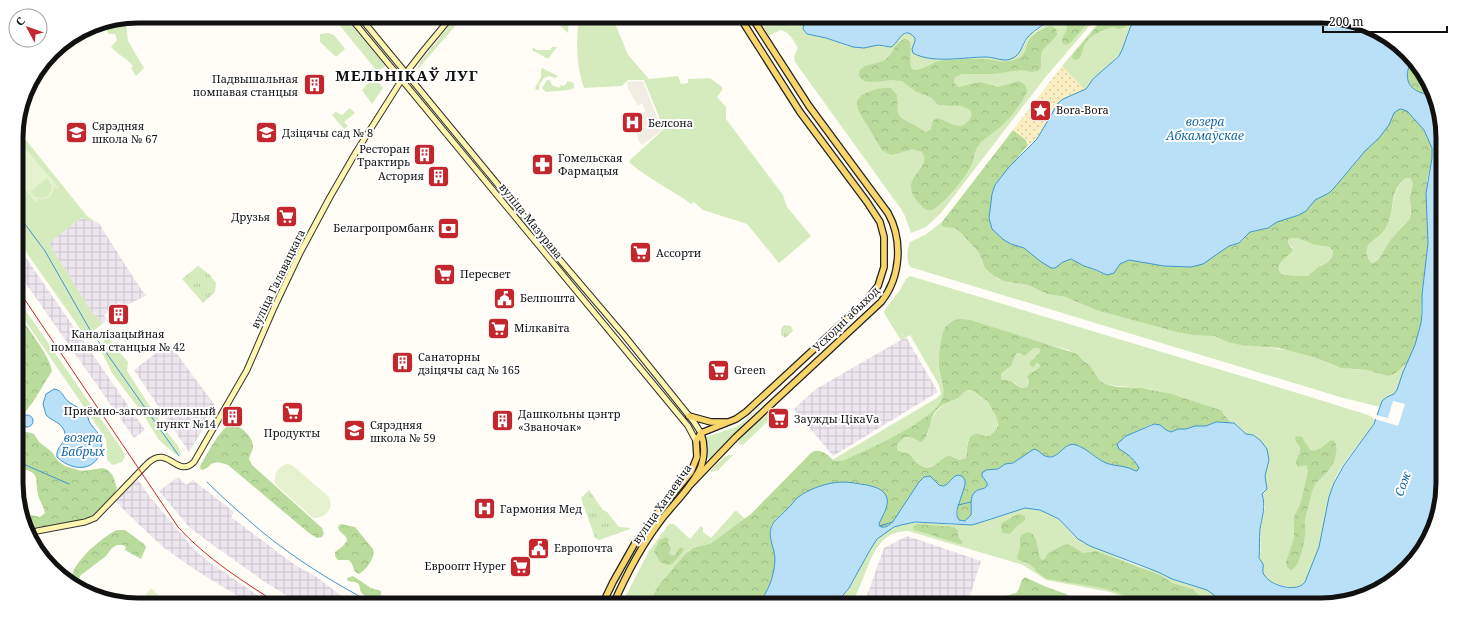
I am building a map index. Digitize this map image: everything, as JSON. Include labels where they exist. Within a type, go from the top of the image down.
[{"type":"main road","name":"вуліца Мазурава","points":[[355,23],[688,426],[696,440]]},
{"type":"main road","name":"вуліца Мазурава","points":[[365,23],[555,254],[624,335],[701,433]]},
{"type":"main road","name":"вуліца Галавацкага","points":[[35,532],[95,518],[155,457],[164,457],[182,466],[188,466],[194,462],[247,370],[300,253],[330,197],[356,152],[406,73],[422,51],[446,23]]},
{"type":"main road","name":"Усходні абыход","points":[[701,433],[732,421],[770,390],[873,293],[882,276],[885,246],[882,229],[876,215],[800,112],[743,23]]},
{"type":"main road","name":"Усходні абыход","points":[[691,484],[736,437],[885,297],[894,279],[896,268],[896,237],[892,220],[888,212],[809,106],[756,23]]},
{"type":"main road","points":[[770,390],[777,398]]},
{"type":"main road","points":[[663,397],[669,392]]},
{"type":"main road","points":[[689,416],[711,422],[732,421]]},
{"type":"main road","points":[[696,440],[701,433]]},
{"type":"main road","name":"вуліца Хатаевіча","points":[[616,598],[650,534],[691,484],[699,471],[703,460],[704,446],[701,433]]},
{"type":"main road","name":"вуліца Хатаевіча","points":[[605,598],[635,543],[691,472],[697,457],[696,440]]},
{"type":"shaded area","points":[[643,81],[662,130],[642,145],[638,140],[636,130],[638,130],[640,118],[645,111],[642,103],[638,106],[628,88],[627,82]]},
{"type":"shaded area","points":[[81,218],[94,221],[96,223],[98,222],[143,292],[147,295],[125,306],[119,303],[104,315],[107,320],[102,324],[91,311],[49,243]]},
{"type":"shaded area","points":[[23,254],[145,430],[134,438],[23,280]]},
{"type":"shaded area","points":[[906,337],[938,392],[833,456],[794,409],[816,389]]},
{"type":"shaded area","points":[[169,343],[216,407],[189,452],[134,370]]},
{"type":"shaded area","points":[[178,477],[186,485],[193,480],[234,512],[231,517],[295,565],[317,577],[344,598],[290,598],[265,582],[189,527],[159,491]]},
{"type":"shaded area","points":[[138,480],[150,497],[194,549],[209,562],[262,598],[241,598],[194,569],[163,547],[116,502],[133,483]]},
{"type":"shaded area","points":[[907,536],[981,561],[969,598],[866,598],[884,548]]},
{"type":"green space","points":[[338,23],[350,23],[386,66],[377,71]]},
{"type":"green space","points":[[451,23],[458,23],[417,70],[420,62]]},
{"type":"green space","points":[[557,23],[569,23],[568,33]]},
{"type":"green space","points":[[578,23],[615,23],[628,55],[649,79],[678,76],[681,84],[688,83],[688,79],[710,78],[722,87],[722,90],[717,97],[726,107],[726,119],[783,195],[787,207],[811,236],[779,263],[747,224],[703,210],[694,202],[691,204],[644,174],[630,163],[629,161],[664,129],[644,80],[628,80],[622,86],[584,88],[579,70],[577,34]]},
{"type":"green space","points":[[761,23],[804,23],[803,29],[807,34],[826,38],[848,46],[859,48],[878,45],[885,47],[896,42],[900,36],[910,34],[915,40],[913,47],[946,58],[987,57],[1003,60],[1021,50],[1030,35],[1049,23],[1092,23],[1044,79],[941,213],[926,227],[911,233],[901,209],[795,62],[794,56],[798,48],[793,39],[789,34],[780,30],[769,36]]},
{"type":"green space","points":[[1067,23],[1088,23],[1067,45],[1063,44],[1062,39],[1067,29]]},
{"type":"green space","points":[[1098,23],[1133,23],[1128,32],[1121,53],[1093,79],[1089,87],[1084,90],[1062,66]]},
{"type":"green space","points":[[1100,23],[1129,23],[1125,27],[1119,29],[1112,27],[1101,31],[1088,39],[1082,55],[1078,59],[1073,59],[1072,56]]},
{"type":"green space","points":[[126,24],[128,41],[144,68],[136,76],[131,68],[133,66],[131,63],[111,47],[117,40],[115,34],[109,34],[105,28]]},
{"type":"green space","points":[[1050,26],[1056,29],[1057,35],[1042,51],[1041,67],[1038,71],[1032,72],[1021,70],[993,74],[961,74],[954,78],[954,83],[958,87],[980,82],[998,87],[1019,81],[1025,85],[1027,91],[1022,101],[1010,117],[1001,127],[984,139],[978,146],[972,164],[954,190],[937,207],[932,210],[925,209],[913,194],[911,187],[913,180],[923,164],[924,158],[922,152],[912,149],[891,155],[882,150],[858,110],[857,101],[863,95],[872,91],[882,88],[891,88],[897,95],[898,112],[900,117],[927,132],[931,129],[933,121],[937,118],[958,126],[966,124],[971,116],[970,110],[961,106],[939,105],[930,97],[915,91],[902,81],[864,81],[859,77],[859,71],[868,65],[885,60],[896,45],[905,39],[910,42],[911,67],[915,70],[944,60],[1013,60],[1024,54],[1028,42],[1035,34]]},
{"type":"green space","points":[[328,33],[334,35],[345,49],[336,57],[320,42],[320,34]]},
{"type":"green space","points":[[534,47],[536,50],[550,50],[552,47],[557,47],[548,59],[532,50]]},
{"type":"green space","points":[[1409,66],[1421,80],[1427,94],[1412,88],[1408,78]]},
{"type":"green space","points":[[542,68],[558,76],[555,78],[549,76],[544,78],[539,85],[539,90],[536,90],[535,88],[541,77]]},
{"type":"green space","points":[[374,77],[383,88],[372,104],[362,90]]},
{"type":"green space","points":[[547,80],[550,80],[552,85],[559,88],[561,85],[564,86],[568,81],[574,83],[574,88],[569,90],[546,92],[542,88]]},
{"type":"green space","points":[[350,108],[355,113],[344,122],[348,126],[344,129],[332,115],[336,112],[342,115]]},
{"type":"green space","points":[[1398,109],[1407,111],[1422,128],[1432,148],[1432,158],[1427,181],[1428,243],[1422,295],[1421,323],[1415,345],[1407,363],[1392,375],[1387,376],[1367,370],[1341,368],[1313,357],[1279,348],[1241,345],[1228,342],[1214,336],[1193,335],[1177,332],[1096,310],[1065,297],[1047,294],[1028,285],[1003,281],[994,276],[985,268],[979,253],[962,234],[955,228],[944,227],[941,225],[1013,130],[1026,140],[1028,145],[995,185],[992,194],[990,222],[992,229],[1004,240],[1024,248],[1040,261],[1053,268],[1067,260],[1076,261],[1084,266],[1107,275],[1114,273],[1120,264],[1129,260],[1164,266],[1191,267],[1199,265],[1229,246],[1242,241],[1250,232],[1268,228],[1277,222],[1304,212],[1315,200],[1334,188],[1365,151],[1379,138]],"holes":[[[1406,178],[1410,178],[1413,183],[1410,198],[1411,215],[1409,220],[1391,239],[1378,260],[1372,263],[1367,255],[1368,246],[1385,229],[1390,217],[1397,189],[1400,183]],[[1291,238],[1297,238],[1315,245],[1329,247],[1333,251],[1332,257],[1328,262],[1318,267],[1308,276],[1283,275],[1279,268],[1282,262],[1293,250],[1288,243],[1288,240]]]},
{"type":"green space","points":[[23,136],[87,216],[94,221],[81,218],[49,243],[91,311],[102,324],[86,337],[23,248]]},
{"type":"green space","points":[[23,145],[59,188],[57,189],[54,186],[53,193],[49,197],[44,199],[37,199],[38,201],[36,202],[23,187]],"holes":[[[47,178],[52,188],[48,196],[44,198],[35,196],[30,192]]]},
{"type":"green space","points":[[1406,178],[1410,178],[1413,183],[1410,204],[1411,215],[1409,220],[1391,239],[1378,260],[1372,263],[1367,255],[1368,246],[1385,229],[1390,217],[1397,189]]},
{"type":"green space","points":[[942,222],[941,223],[955,228],[962,234],[979,253],[985,268],[998,279],[1028,285],[1047,294],[1065,297],[1091,308],[1188,334],[1210,335],[1234,343],[1288,350],[1313,357],[1335,366],[1349,369],[1367,370],[1387,376],[1392,375],[1407,363],[1397,390],[1384,400],[1380,407],[1340,397],[910,267],[907,255],[910,242],[925,235]]},
{"type":"green space","points":[[1291,238],[1297,238],[1315,245],[1329,247],[1333,251],[1332,257],[1328,262],[1321,265],[1308,276],[1283,275],[1279,268],[1282,261],[1293,248],[1288,243],[1288,240]]},
{"type":"green space","points":[[198,266],[209,274],[216,283],[215,292],[203,303],[182,279]]},
{"type":"green space","points":[[910,276],[1304,395],[1368,415],[1376,420],[1347,459],[1333,484],[1319,549],[1304,585],[1296,588],[1279,585],[1266,578],[1263,574],[1263,565],[1259,556],[1261,551],[1260,532],[1265,507],[1262,494],[1265,492],[1265,476],[1269,463],[1265,447],[1258,438],[1253,435],[1246,434],[1237,425],[1230,422],[1224,413],[1218,409],[1151,389],[1108,385],[1100,381],[1085,361],[1069,350],[955,320],[952,321],[945,329],[941,341],[939,372],[944,392],[942,399],[935,409],[912,427],[882,443],[842,461],[836,462],[832,460],[937,398],[941,394],[939,385],[910,335],[901,340],[884,313],[906,279]]},
{"type":"green space","points":[[23,307],[123,451],[125,457],[122,462],[113,465],[107,460],[106,439],[23,318]]},
{"type":"green space","points":[[960,319],[970,320],[1075,353],[1090,366],[1100,381],[1108,385],[1143,388],[1171,394],[1221,410],[1230,422],[1216,422],[1206,426],[1195,426],[1186,429],[1178,429],[1171,432],[1160,425],[1152,424],[1126,436],[1123,438],[1121,450],[1136,462],[1139,468],[1137,471],[1107,464],[1080,446],[1074,444],[1052,457],[1044,456],[1034,449],[1015,462],[1005,464],[983,478],[987,483],[987,486],[984,489],[974,493],[971,515],[965,521],[959,520],[957,512],[965,480],[960,475],[943,486],[927,476],[919,482],[895,520],[885,527],[881,527],[879,524],[884,513],[882,491],[879,489],[850,482],[840,482],[821,486],[803,494],[772,524],[770,533],[774,548],[775,564],[772,578],[762,598],[652,598],[658,586],[686,553],[693,548],[710,544],[751,514],[812,452],[819,451],[827,454],[834,461],[842,461],[899,434],[928,415],[938,406],[943,396],[939,364],[941,341],[943,332],[951,321]],"holes":[[[1034,348],[1039,348],[1040,352],[1030,362],[1030,366],[1033,367],[1037,363],[1040,365],[1027,377],[1029,383],[1027,387],[1021,388],[1011,381],[1001,379],[1001,374],[1011,366],[1016,354],[1019,353],[1024,356]],[[965,391],[974,391],[988,401],[998,423],[994,432],[989,436],[979,434],[971,436],[968,443],[966,458],[959,460],[951,456],[947,456],[931,467],[927,468],[917,463],[909,454],[897,450],[897,445],[905,438],[910,437],[920,442],[923,441],[926,438],[935,412],[947,402],[956,399]]]},
{"type":"green space","points":[[23,321],[47,357],[52,371],[33,402],[23,415]]},
{"type":"green space","points":[[784,325],[791,326],[793,331],[785,338],[781,334],[781,329]]},
{"type":"green space","points":[[107,330],[112,343],[128,362],[127,371],[164,428],[178,446],[181,455],[175,454],[159,440],[143,414],[112,373],[101,350]]},
{"type":"green space","points":[[1034,348],[1039,348],[1040,352],[1032,360],[1036,364],[1039,363],[1040,365],[1036,370],[1028,375],[1027,379],[1029,383],[1027,387],[1021,388],[1014,382],[1001,379],[1001,374],[1009,368],[1016,354],[1019,353],[1021,355]]},
{"type":"green space","points":[[967,390],[974,391],[979,397],[987,399],[998,421],[996,430],[989,436],[978,435],[970,438],[967,445],[966,458],[959,460],[951,456],[944,457],[934,465],[923,467],[916,463],[908,454],[897,450],[897,445],[900,441],[907,437],[912,437],[917,441],[928,435],[929,424],[936,412],[946,402],[956,399]]},
{"type":"green space","points":[[764,402],[715,457],[711,459],[707,458],[706,437],[736,427]]},
{"type":"green space","points":[[768,413],[769,420],[743,445],[739,444],[738,440]]},
{"type":"green space","points":[[232,424],[242,429],[251,439],[253,448],[249,459],[252,465],[322,528],[324,533],[322,537],[317,538],[309,533],[228,465],[217,462],[201,470],[201,464],[219,435],[223,430]]},
{"type":"green space","points":[[23,431],[34,434],[39,442],[52,452],[58,461],[65,466],[82,471],[103,468],[108,470],[113,476],[117,488],[114,495],[92,516],[80,520],[33,529],[29,517],[31,515],[40,517],[45,513],[37,491],[36,477],[34,474],[23,468]]},
{"type":"green space","points":[[1297,436],[1302,437],[1310,450],[1314,451],[1320,449],[1333,440],[1336,450],[1332,465],[1313,488],[1305,519],[1304,543],[1299,560],[1291,570],[1287,567],[1286,562],[1294,538],[1294,517],[1301,502],[1308,472],[1307,465],[1298,467],[1296,463],[1300,448],[1295,440]]},
{"type":"green space","points":[[733,455],[718,470],[711,472],[711,470],[724,457]]},
{"type":"green space","points":[[286,464],[292,465],[329,497],[331,506],[328,512],[319,517],[313,518],[275,484],[277,472],[280,467]]},
{"type":"green space","points":[[589,490],[603,510],[607,512],[619,527],[630,529],[599,540],[595,538],[581,498]]},
{"type":"green space","points":[[1025,508],[1040,510],[1059,519],[1074,536],[1084,543],[1135,565],[1207,590],[1214,595],[1215,598],[1126,598],[1110,592],[1046,580],[1023,565],[908,531],[895,533],[884,539],[871,559],[854,598],[842,598],[853,583],[871,547],[877,539],[887,531],[910,523],[960,525],[980,523],[1012,511]]},
{"type":"green space","points":[[735,511],[737,511],[745,519],[710,544],[689,550],[658,586],[652,598],[625,598],[649,551],[669,524],[674,524],[690,539],[701,526],[703,528],[703,532],[711,538]]},
{"type":"green space","points":[[1018,514],[1025,516],[1025,520],[1010,534],[1003,533],[1001,528],[1002,523]]},
{"type":"green space","points":[[340,524],[355,527],[373,549],[374,552],[370,563],[365,570],[359,574],[355,572],[349,560],[338,560],[335,556],[335,552],[347,541],[346,537],[338,527]]},
{"type":"green space","points":[[918,524],[954,527],[958,531],[958,537],[963,543],[960,544],[915,530],[913,526]]},
{"type":"green space","points":[[117,530],[125,530],[144,544],[146,547],[141,559],[125,550],[126,547],[123,545],[117,545],[112,548],[106,556],[81,575],[78,581],[72,577],[74,569],[83,557],[100,541]]},
{"type":"green space","points":[[1029,532],[1035,537],[1040,558],[1042,560],[1045,559],[1048,553],[1066,544],[1083,553],[1096,551],[1162,576],[1172,583],[1192,589],[1201,598],[1131,598],[1103,588],[1047,579],[1041,576],[1027,563],[1017,558],[1020,548],[1020,538],[1023,534]]},
{"type":"green space","points":[[666,537],[669,540],[668,544],[671,548],[669,553],[671,555],[675,555],[680,547],[684,549],[678,558],[670,565],[660,562],[654,551],[660,540]]},
{"type":"green space","points":[[353,576],[371,588],[381,591],[381,598],[369,598],[365,596],[361,592],[358,584],[348,581],[347,578]]},
{"type":"green space","points":[[1025,577],[1073,598],[998,598],[1016,593]]},
{"type":"green space","points":[[151,588],[161,598],[144,598],[143,597]]},
{"type":"sand","name":"Bora-Bora","points":[[1062,66],[1085,90],[1063,99],[1058,103],[1039,135],[1025,150],[1028,145],[1028,141],[1013,130]]},
{"type":"water","points":[[804,23],[1047,23],[1027,38],[1016,56],[1007,60],[989,57],[939,59],[921,56],[913,53],[912,49],[915,38],[911,34],[907,33],[904,34],[891,47],[878,45],[864,48],[853,47],[826,38],[807,34],[803,29]]},
{"type":"water","points":[[1133,23],[1329,23],[1343,25],[1365,32],[1378,38],[1391,47],[1409,65],[1408,78],[1412,88],[1427,94],[1432,108],[1436,138],[1436,483],[1432,513],[1421,540],[1402,564],[1385,579],[1358,592],[1329,598],[1215,598],[1214,595],[1207,590],[1172,579],[1158,572],[1090,546],[1078,539],[1059,519],[1040,510],[1025,508],[972,525],[915,522],[894,527],[877,539],[849,588],[841,598],[763,598],[770,584],[775,560],[770,536],[771,527],[797,498],[812,489],[831,483],[843,482],[867,485],[879,489],[884,492],[887,498],[886,508],[879,524],[881,527],[885,527],[893,521],[919,482],[924,477],[930,476],[939,485],[943,486],[958,475],[962,476],[965,480],[965,485],[957,510],[957,516],[959,520],[965,521],[971,515],[971,500],[973,494],[987,486],[982,473],[986,470],[998,469],[1005,464],[1013,463],[1034,449],[1045,456],[1050,457],[1057,455],[1072,444],[1083,448],[1105,463],[1130,468],[1137,471],[1139,468],[1135,462],[1119,449],[1117,444],[1126,436],[1154,424],[1160,425],[1171,432],[1178,429],[1186,429],[1195,426],[1206,426],[1216,422],[1234,423],[1246,434],[1253,435],[1260,440],[1267,449],[1269,460],[1265,476],[1267,489],[1262,494],[1264,508],[1260,533],[1259,558],[1263,564],[1263,573],[1268,580],[1285,587],[1296,587],[1305,582],[1319,547],[1329,497],[1334,483],[1344,465],[1374,424],[1382,401],[1394,394],[1397,390],[1415,345],[1422,313],[1422,295],[1428,243],[1426,193],[1432,158],[1432,148],[1424,130],[1407,111],[1401,109],[1394,113],[1389,125],[1379,138],[1365,151],[1329,193],[1315,200],[1306,211],[1299,215],[1277,222],[1268,228],[1250,232],[1239,243],[1229,246],[1203,264],[1191,267],[1164,266],[1129,260],[1120,264],[1114,273],[1107,275],[1071,259],[1063,262],[1055,268],[1051,268],[1024,248],[1004,240],[992,229],[989,218],[992,194],[995,185],[1009,167],[1037,139],[1058,103],[1063,99],[1086,89],[1093,79],[1119,56]]},
{"type":"water","name":"возера Бабрых","points":[[54,389],[61,392],[69,402],[85,412],[90,423],[101,438],[102,445],[99,456],[90,465],[85,467],[73,466],[57,457],[58,450],[65,436],[64,429],[60,424],[46,415],[43,404],[46,394]]},
{"type":"water","points":[[29,415],[32,416],[32,426],[23,426],[23,416]]},
{"type":"pier","points":[[1393,401],[1405,404],[1398,426],[1375,419],[1376,415],[1388,418]]},
{"type":"waterway","points":[[23,221],[45,251],[90,330]]},
{"type":"waterway","points":[[98,341],[179,456]]},
{"type":"waterway","points":[[23,464],[69,484]]},
{"type":"waterway","points":[[207,482],[259,530],[291,554],[363,598]]},
{"type":"waterway","points":[[958,505],[971,502]]},
{"type":"waterway","points":[[879,526],[893,522]]},
{"type":"railway","points":[[23,297],[178,527],[189,539],[214,560],[269,598]]},
{"type":"place","name":"Падвышальная помпавая станцыя","points":[[314,85]]},
{"type":"place","name":"Bora-Bora","points":[[1041,110]]},
{"type":"place","name":"Белсона","points":[[632,123]]},
{"type":"place","name":"Сярэдняя школа № 67","points":[[77,132]]},
{"type":"place","name":"Дзіцячы сад № 8","points":[[267,133]]},
{"type":"place","name":"Ресторан Трактирь","points":[[425,155]]},
{"type":"place","name":"Гомельская Фармацыя","points":[[542,164]]},
{"type":"place","name":"Астория","points":[[439,176]]},
{"type":"place","name":"Друзья","points":[[286,217]]},
{"type":"place","name":"Белагропромбанк","points":[[449,228]]},
{"type":"place","name":"Ассорти","points":[[640,253]]},
{"type":"place","name":"Пересвет","points":[[445,274]]},
{"type":"place","name":"Белпошта","points":[[504,298]]},
{"type":"place","name":"Каналізацыйная помпавая станцыя № 42","points":[[118,314]]},
{"type":"place","name":"Мілкавіта","points":[[498,328]]},
{"type":"place","name":"Санаторны дзіцячы сад № 165","points":[[402,363]]},
{"type":"place","name":"Green","points":[[718,370]]},
{"type":"place","name":"Продукты","points":[[292,413]]},
{"type":"place","name":"Приёмно-заготовительный пункт №14","points":[[232,417]]},
{"type":"place","name":"Заужды ЦікаVа","points":[[779,419]]},
{"type":"place","name":"Дашкольны цэнтр «Званочак»","points":[[502,420]]},
{"type":"place","name":"Сярэдняя школа № 59","points":[[355,431]]},
{"type":"place","name":"Гармония Мед","points":[[485,509]]},
{"type":"place","name":"Европочта","points":[[538,548]]},
{"type":"place","name":"Евроопт Hyper","points":[[521,566]]},
{"type":"district","name":"МЕЛЬНІКАЎ ЛУГ","points":[[407,76]]},
{"type":"water label","name":"возера Абкамаўскае","points":[[1205,129]]},
{"type":"water label","name":"Сож","points":[[1403,484]]}]
